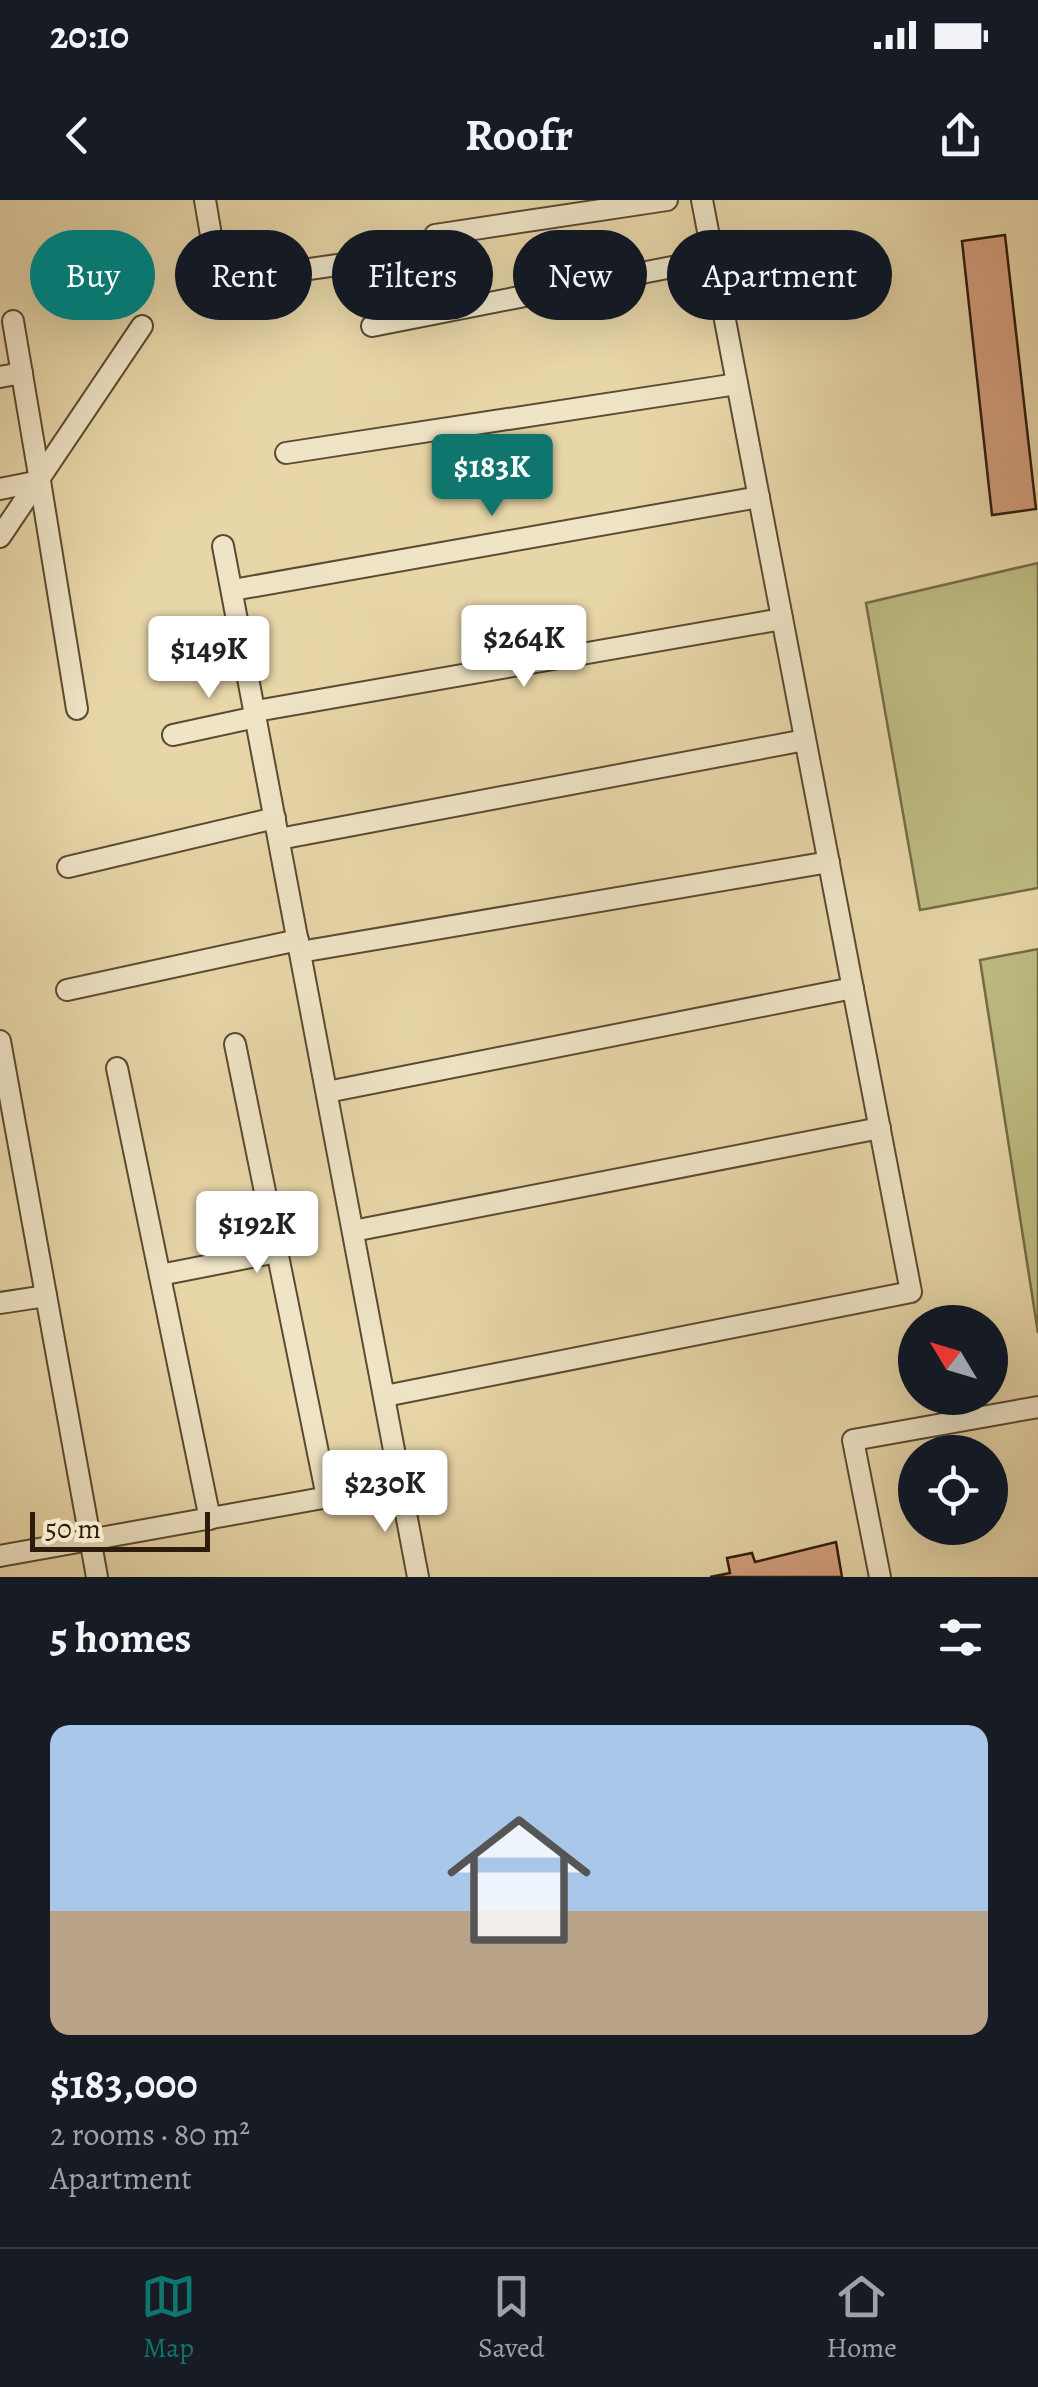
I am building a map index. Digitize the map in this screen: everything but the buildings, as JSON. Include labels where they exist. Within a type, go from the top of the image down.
[{"type":"street","points":[[205,200],[218,282],[332,266]]},
{"type":"street","points":[[468,230],[666,200]]},
{"type":"street","points":[[702,200],[708,230]]},
{"type":"street","points":[[372,326],[667,269]]},
{"type":"street","points":[[385,1396],[911,1292],[725,320]]},
{"type":"street","points":[[12,321],[76,709]]},
{"type":"street","points":[[0,537],[142,326]]},
{"type":"street","points":[[0,377],[22,372]]},
{"type":"street","points":[[286,453],[737,384]]},
{"type":"street","points":[[0,489],[40,481]]},
{"type":"street","points":[[233,590],[759,498]]},
{"type":"street","points":[[223,546],[418,1577]]},
{"type":"street","points":[[173,734],[256,714],[782,620]]},
{"type":"street","points":[[68,867],[805,740]]},
{"type":"street","points":[[67,990],[299,946],[829,862]]},
{"type":"street","points":[[327,1092],[853,988]]},
{"type":"street","points":[[0,1040],[96,1577]]},
{"type":"street","points":[[236,1044],[326,1498]]},
{"type":"street","points":[[117,1068],[210,1519]]},
{"type":"street","points":[[354,1231],[880,1128]]},
{"type":"street","points":[[160,1275],[277,1252]]},
{"type":"street","points":[[0,1303],[46,1296]]},
{"type":"street","points":[[880,1577],[854,1440],[1038,1407]]},
{"type":"street","points":[[0,1556],[402,1484]]},
{"type":"shaded area","points":[[1038,563],[1038,888],[920,910],[866,603]]},
{"type":"shaded area","points":[[1038,949],[1038,1333],[980,960]]}]
